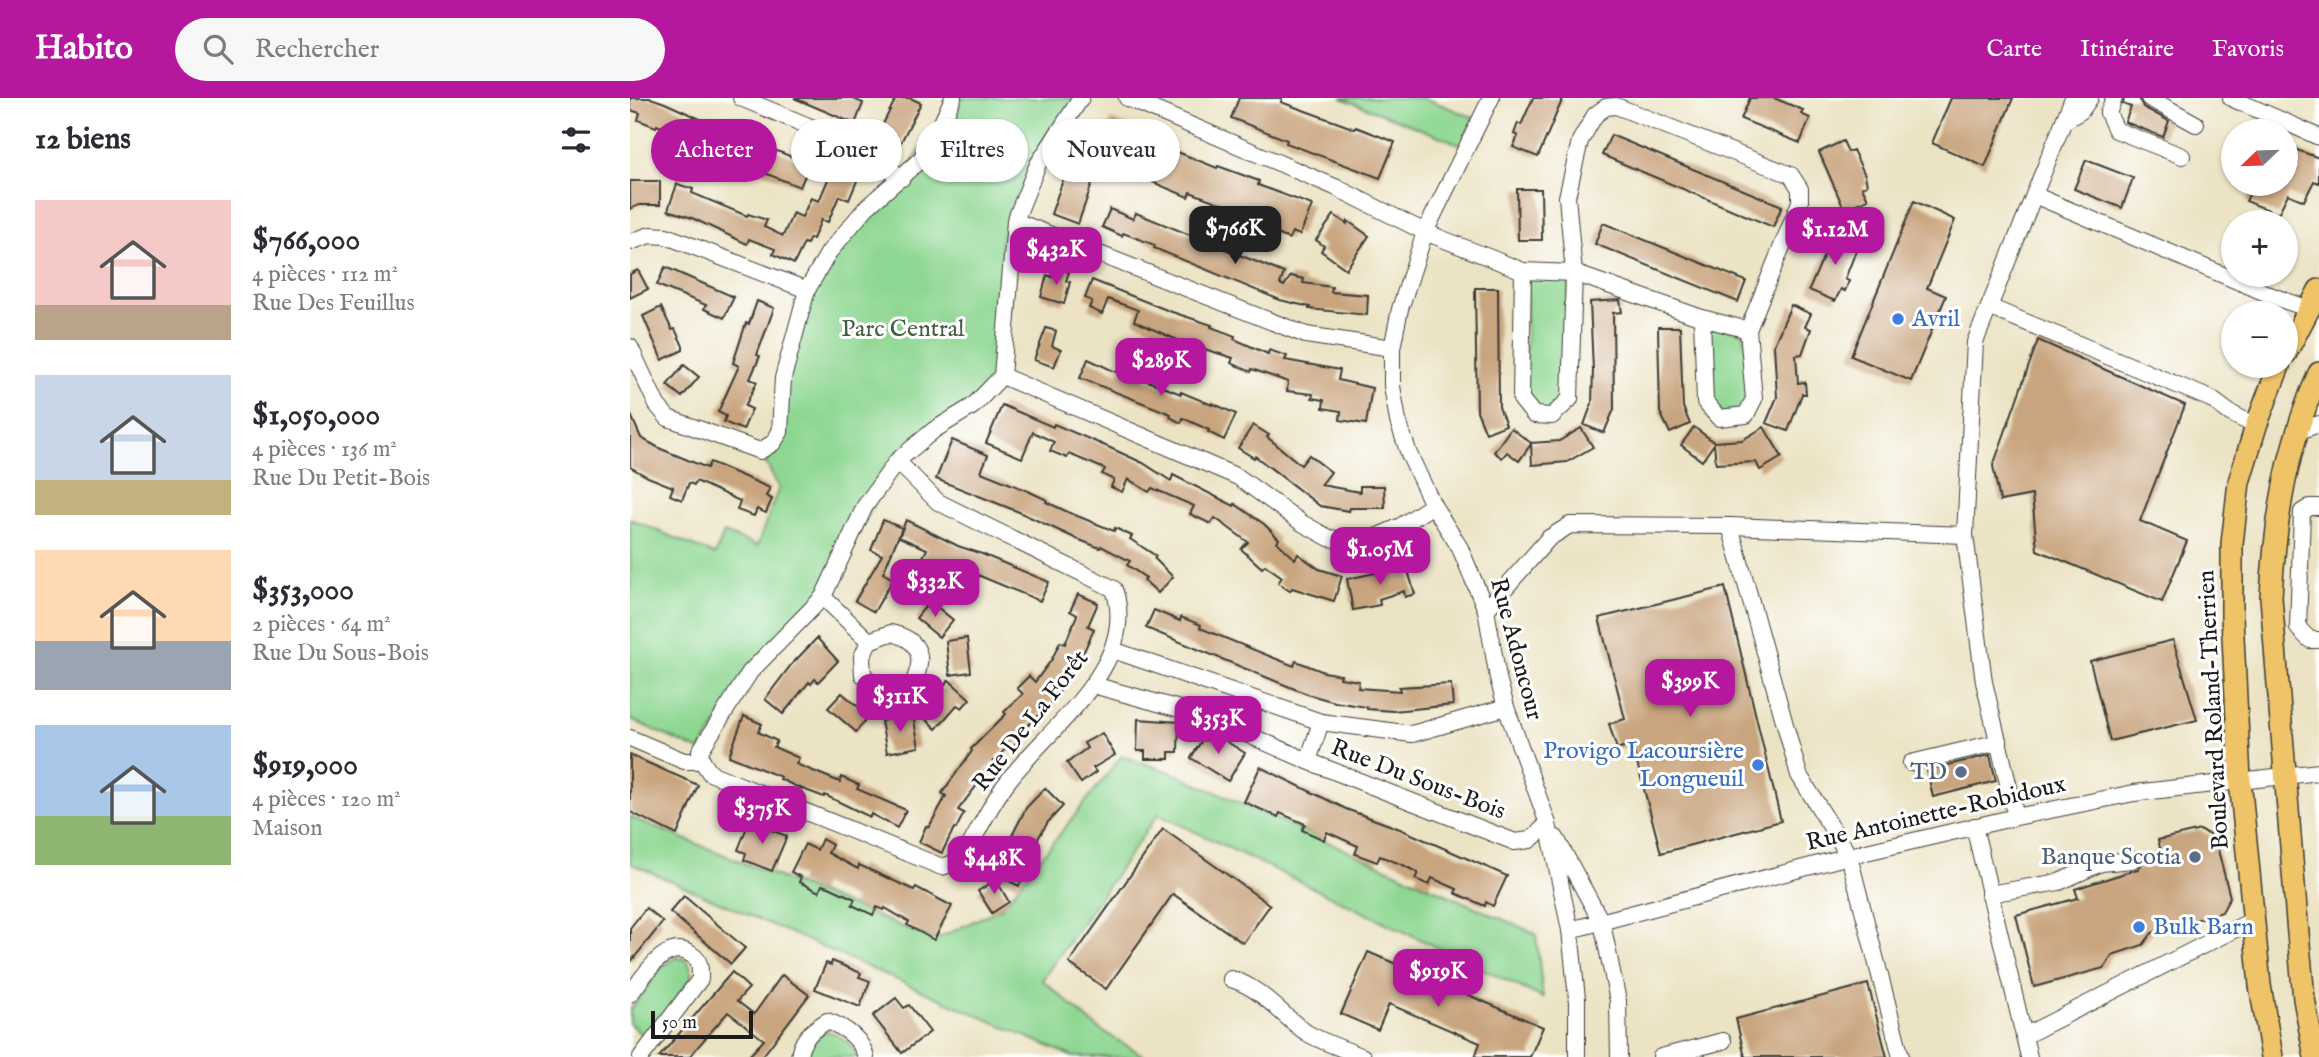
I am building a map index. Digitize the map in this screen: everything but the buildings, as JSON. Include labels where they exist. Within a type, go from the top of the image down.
[{"type":"main road","points":[[2298,330],[2314,300]]},
{"type":"main road","points":[[2315,1057],[2304,999],[2271,597],[2281,492],[2296,432],[2319,373]]},
{"type":"main road","name":"Boulevard Roland-Therrien","points":[[2272,1057],[2260,985],[2240,780],[2232,616],[2232,544],[2239,482],[2274,378]]},
{"type":"street","points":[[741,98],[792,119]]},
{"type":"street","points":[[902,178],[920,160],[934,140],[953,98]]},
{"type":"street","points":[[706,767],[699,751],[750,672],[823,597],[865,506],[897,461],[934,430],[973,406],[1002,376],[1015,221],[1038,164],[1081,98]]},
{"type":"street","points":[[1127,98],[1335,187],[1425,232],[1523,271],[1574,273],[1748,330]]},
{"type":"street","name":"Rue Adoncour","points":[[1491,98],[1425,232],[1400,309],[1392,348],[1392,386],[1398,421],[1409,454],[1433,505],[1460,548],[1486,610],[1506,707],[1548,824],[1570,930],[1577,999],[1577,1057]]},
{"type":"street","points":[[2016,817],[1984,682],[1965,535],[1975,342],[2073,98]]},
{"type":"street","points":[[2064,121],[2081,111],[2090,98]]},
{"type":"street","points":[[2114,98],[2108,113],[2116,130],[2182,156]]},
{"type":"street","points":[[2149,98],[2196,124]]},
{"type":"street","points":[[2231,98],[2319,137]]},
{"type":"street","points":[[1523,271],[1521,399],[1534,415],[1552,416],[1570,399],[1574,273],[1567,198],[1571,172],[1580,141],[1595,115],[1606,107],[1616,106],[1791,175],[1800,189],[1800,202],[1748,330],[1754,399],[1746,415],[1719,418],[1705,402],[1702,317]]},
{"type":"street","points":[[630,347],[657,405],[668,418],[760,451],[773,443],[780,432],[783,378],[807,290],[829,252],[866,208],[897,182]]},
{"type":"street","points":[[2034,195],[2275,297],[2314,300]]},
{"type":"street","points":[[1015,221],[1307,335],[1392,348]]},
{"type":"street","points":[[630,242],[650,235],[666,236],[807,290]]},
{"type":"street","points":[[1989,307],[2211,399],[2230,413],[2256,426]]},
{"type":"street","points":[[1002,376],[1238,477],[1302,523],[1329,538],[1362,543],[1401,526],[1433,505]]},
{"type":"street","points":[[2296,432],[2319,424]]},
{"type":"street","name":"Rue De La Forêt","points":[[630,738],[684,761],[706,767],[942,867],[962,860],[1007,782],[1093,685],[1113,650],[1120,606],[1114,589],[937,502],[897,461]]},
{"type":"street","points":[[2315,507],[2302,512],[2298,628],[2310,640],[2319,640]]},
{"type":"street","points":[[1486,610],[1549,538],[1570,525],[1730,526],[1965,535]]},
{"type":"street","points":[[1730,526],[1799,775],[1849,856],[1901,1057]]},
{"type":"street","points":[[823,597],[869,641]]},
{"type":"street","name":"Rue Du Sous-Bois","points":[[1113,650],[1321,722],[1412,734],[1506,707]]},
{"type":"street","name":"Rue Du Sous-Bois","points":[[1093,685],[1205,716],[1308,761],[1515,842],[1530,840],[1548,824]]},
{"type":"street","name":"Rue Du Sous-Bois","points":[[1308,761],[1321,722]]},
{"type":"street","points":[[1911,764],[1999,742]]},
{"type":"street","name":"Rue Antoinette-Robidoux","points":[[1570,930],[1849,856],[2016,817],[2134,793],[2319,772]]},
{"type":"street","name":"Rue Adoncour","points":[[1548,824],[1602,923],[1618,1001],[1619,1057]]},
{"type":"street","points":[[1974,826],[2029,1057]]},
{"type":"street","points":[[1989,894],[2059,882],[2101,863],[2132,860]]},
{"type":"street","points":[[2024,1036],[2255,919]]},
{"type":"street","points":[[630,994],[667,952],[679,950],[690,953],[701,968],[700,979],[641,1057]]},
{"type":"street","points":[[1231,979],[1260,993],[1288,1019],[1311,1035],[1363,1057]]},
{"type":"street","points":[[799,1057],[800,1046],[811,1031],[827,1021],[851,1034],[863,1048],[866,1057]]},
{"type":"street","points":[[1661,1057],[1723,1041]]},
{"type":"green space","name":"Parc Central","points":[[953,98],[1081,98],[1070,119],[1042,119],[1042,171],[1015,221],[1002,376],[897,462],[823,597],[750,672],[700,751],[630,719],[630,519],[715,555],[724,533],[757,546],[779,488],[760,451],[773,443],[783,378],[829,252],[898,182],[902,182],[916,156],[916,182],[1028,182],[1028,119],[940,119]]},
{"type":"green space","points":[[1341,98],[1424,98],[1480,120],[1467,147]]},
{"type":"green space","points":[[1527,276],[1569,276],[1566,397],[1551,412],[1536,411],[1525,397]]},
{"type":"green space","points":[[1706,323],[1744,333],[1750,398],[1743,411],[1721,414],[1709,400]]},
{"type":"green space","points":[[1122,756],[1170,772],[1536,934],[1543,998],[1158,814],[1042,980],[1099,1029],[1146,1057],[1073,1057],[630,863],[630,817],[935,940],[1001,908]]},
{"type":"green space","points":[[677,957],[687,960],[691,979],[645,1038],[630,1024],[630,1010],[663,966]]},
{"type":"green space","points":[[823,1031],[833,1033],[844,1040],[858,1057],[806,1057],[812,1042]]},
{"type":"place","name":"Avril","points":[[1898,319]]},
{"type":"place","name":"Provigo Lacoursière Longueuil","points":[[1758,765]]},
{"type":"place","name":"TD","points":[[1961,772]]},
{"type":"place","name":"Banque Scotia","points":[[2195,857]]},
{"type":"place","name":"Bulk Barn","points":[[2139,927]]}]
